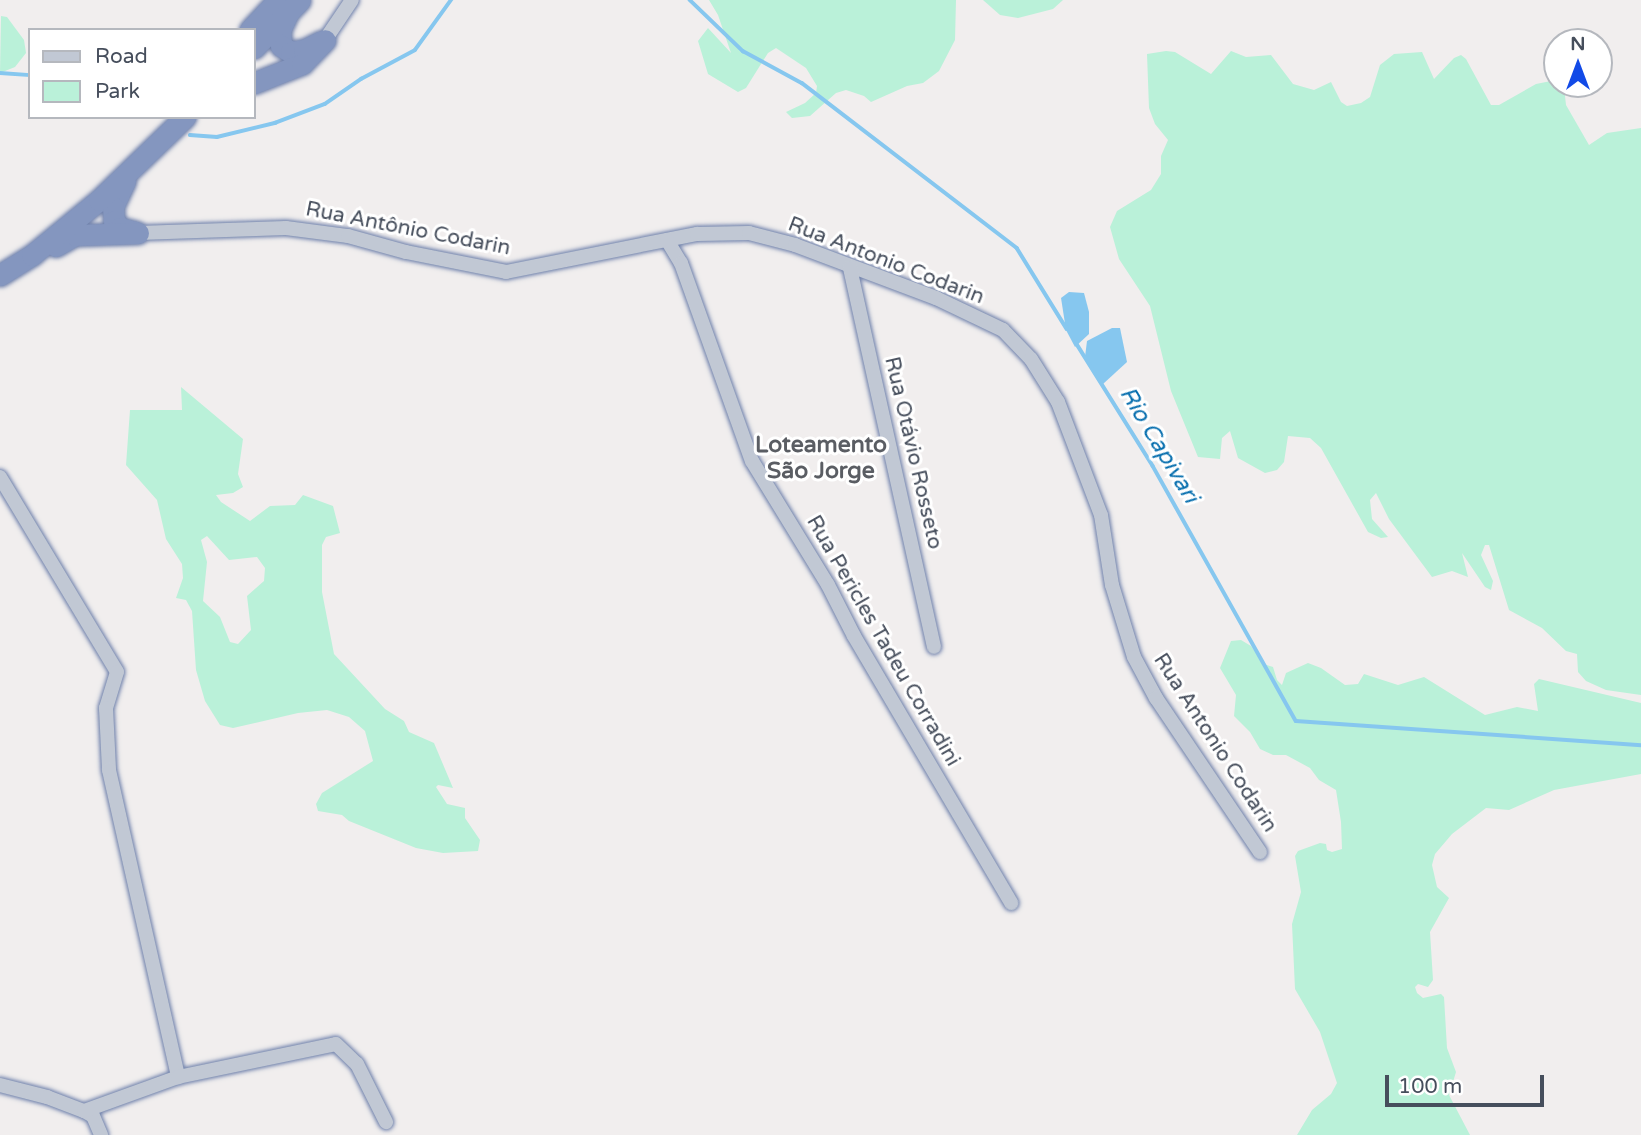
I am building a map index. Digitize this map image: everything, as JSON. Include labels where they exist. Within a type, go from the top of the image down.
[{"type":"highway","points":[[289,4],[280,30],[282,46],[291,52],[304,50],[325,40]]},
{"type":"highway","points":[[253,28],[289,4]]},
{"type":"highway","points":[[256,45],[289,4]]},
{"type":"highway","points":[[256,82],[302,64],[325,40]]},
{"type":"highway","points":[[0,275],[32,255],[128,174],[179,120]]},
{"type":"highway","points":[[0,258],[179,120]]},
{"type":"highway","points":[[128,174],[113,207],[114,221],[120,228],[138,233]]},
{"type":"highway","points":[[0,275],[75,235],[138,233]]},
{"type":"street","points":[[325,40],[352,0]]},
{"type":"street","name":"Rua Antônio Codarin","points":[[138,233],[286,228],[348,236],[406,252],[506,272],[667,240]]},
{"type":"street","name":"Rua Antonio Codarin","points":[[667,240],[723,231],[749,233],[795,246],[936,298],[1003,330],[1031,359],[1058,402],[1101,515],[1112,585],[1134,657],[1156,698],[1260,852]]},
{"type":"street","name":"Rua Pericles Tadeu Corradini","points":[[667,240],[681,263],[752,461],[828,585],[854,636],[1011,903]]},
{"type":"street","name":"Rua Otávio Rosseto","points":[[850,268],[934,647]]},
{"type":"street","points":[[0,477],[117,672],[106,708],[108,769],[178,1077]]},
{"type":"street","points":[[84,1111],[178,1077],[336,1044],[357,1064],[386,1122]]},
{"type":"street","points":[[0,1085],[47,1097],[84,1111],[93,1116],[101,1135]]},
{"type":"green space","points":[[709,0],[956,0],[955,40],[939,71],[923,83],[907,86],[871,102],[864,96],[846,90],[836,93],[810,116],[792,118],[786,112],[805,103],[816,93],[817,86],[806,68],[776,48],[768,53],[746,88],[738,92],[708,74],[698,41],[708,28],[731,53],[718,15]]},
{"type":"green space","points":[[983,0],[1063,0],[1053,9],[1018,18],[1000,15]]},
{"type":"green space","points":[[1,16],[7,17],[24,40],[26,53],[15,67],[0,73]]},
{"type":"green space","points":[[1231,51],[1246,57],[1271,55],[1293,84],[1314,90],[1331,82],[1341,102],[1347,106],[1361,103],[1370,97],[1380,65],[1394,54],[1422,52],[1434,79],[1454,58],[1461,55],[1466,59],[1491,105],[1499,105],[1543,83],[1543,98],[1565,98],[1566,105],[1589,145],[1607,133],[1641,128],[1641,695],[1606,690],[1586,681],[1578,672],[1577,654],[1566,651],[1542,628],[1509,610],[1489,545],[1485,545],[1481,555],[1493,581],[1491,590],[1485,587],[1462,553],[1468,577],[1452,571],[1432,577],[1389,519],[1376,493],[1370,500],[1372,519],[1388,537],[1381,538],[1368,532],[1321,448],[1310,438],[1288,436],[1284,462],[1277,470],[1265,473],[1238,458],[1230,431],[1222,438],[1220,459],[1198,457],[1171,391],[1150,306],[1119,259],[1110,227],[1117,211],[1151,190],[1161,174],[1161,156],[1168,140],[1155,124],[1149,108],[1147,54],[1175,52],[1211,74]]},
{"type":"green space","points":[[181,387],[243,439],[238,474],[243,487],[233,493],[216,495],[221,502],[250,521],[270,506],[295,505],[303,495],[333,506],[340,533],[326,537],[322,545],[322,592],[334,654],[385,709],[404,721],[409,732],[434,743],[453,788],[438,785],[436,787],[447,804],[465,808],[465,818],[480,840],[478,851],[443,853],[416,848],[349,821],[342,815],[318,811],[316,804],[322,793],[373,761],[365,731],[349,717],[327,710],[298,713],[233,728],[220,725],[205,701],[196,670],[192,611],[186,600],[176,598],[183,578],[182,564],[166,539],[157,500],[126,465],[130,410],[182,410]],"holes":[[[207,536],[229,560],[257,557],[265,568],[264,581],[247,596],[251,630],[238,644],[230,642],[220,617],[203,601],[207,562],[201,540]]]},
{"type":"green space","points":[[1241,640],[1251,646],[1264,664],[1273,667],[1277,680],[1282,685],[1286,673],[1308,663],[1321,668],[1345,685],[1358,684],[1364,674],[1398,685],[1424,677],[1485,715],[1517,707],[1538,711],[1534,684],[1539,679],[1641,703],[1641,774],[1554,790],[1509,810],[1486,808],[1452,834],[1435,854],[1432,865],[1437,887],[1449,898],[1430,932],[1433,980],[1428,987],[1418,984],[1415,987],[1423,998],[1441,994],[1444,997],[1447,1048],[1456,1072],[1449,1095],[1470,1135],[1297,1135],[1312,1110],[1331,1094],[1337,1083],[1320,1032],[1295,989],[1292,924],[1301,892],[1295,856],[1298,851],[1320,843],[1326,844],[1327,850],[1332,852],[1342,849],[1341,822],[1336,790],[1319,780],[1310,768],[1286,755],[1273,755],[1260,749],[1250,732],[1234,716],[1236,695],[1220,668],[1231,641]]},
{"type":"water","points":[[1069,292],[1084,293],[1089,312],[1089,334],[1075,347],[1066,330],[1061,298]]},
{"type":"water","points":[[1112,328],[1120,328],[1127,362],[1103,384],[1085,357],[1087,341]]},
{"type":"waterway","name":"Rio Capivari","points":[[190,135],[217,137],[275,123],[325,104],[361,79],[415,50],[451,0]]},
{"type":"waterway","name":"Rio Capivari","points":[[690,0],[743,51],[802,83],[1017,248],[1067,329]]},
{"type":"waterway","name":"Rio Capivari","points":[[0,73],[28,75]]},
{"type":"waterway","name":"Rio Capivari","points":[[1075,341],[1153,466],[1296,721],[1641,745]]},
{"type":"district","name":"Loteamento São Jorge","points":[[821,458]]}]
